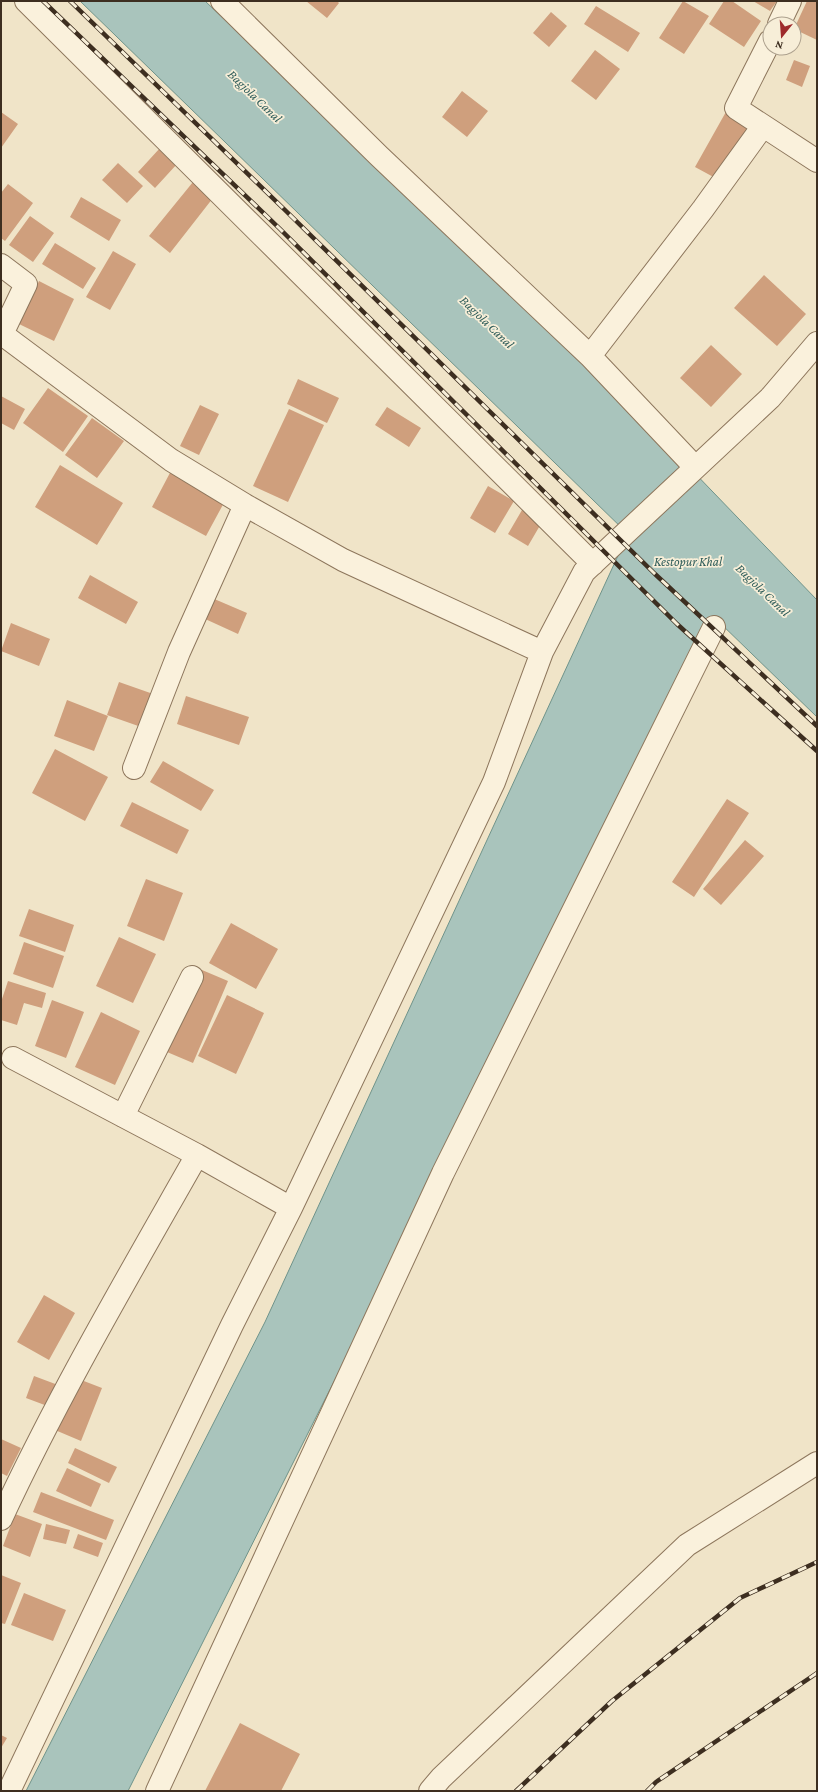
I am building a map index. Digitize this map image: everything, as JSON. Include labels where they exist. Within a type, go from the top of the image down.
[{"type":"street","points":[[26,1],[597,560]]},
{"type":"street","points":[[222,1],[379,156],[590,356],[695,467]]},
{"type":"street","points":[[783,16],[790,1]]},
{"type":"street","points":[[762,56],[736,108],[817,161]]},
{"type":"street","points":[[590,356],[703,210],[763,126]]},
{"type":"street","points":[[1,265],[26,284],[2,335],[171,460],[244,505],[343,560],[542,652]]},
{"type":"street","points":[[9,1791],[232,1325],[291,1208],[494,782],[542,652],[584,572],[770,398],[817,343]]},
{"type":"street","points":[[134,768],[179,652],[244,505]]},
{"type":"street","points":[[157,1791],[444,1173],[714,627]]},
{"type":"street","points":[[123,1116],[192,977]]},
{"type":"street","points":[[13,1058],[198,1154],[291,1208]]},
{"type":"street","points":[[1,1519],[70,1377],[198,1154]]},
{"type":"street","points":[[430,1791],[447,1773],[687,1545],[817,1463]]},
{"type":"water","name":"Kestopur Khal","points":[[80,1],[205,1],[608,383],[817,600],[817,717],[717,620],[128,1791],[26,1791],[265,1322],[628,534]]},
{"type":"building","points":[[306,1],[337,1],[339,3],[327,18]]},
{"type":"building","points":[[683,1],[709,16],[684,54],[659,38]]},
{"type":"building","points":[[724,1],[732,1],[761,21],[744,47],[709,24]]},
{"type":"building","points":[[753,1],[777,1],[770,11]]},
{"type":"building","points":[[807,1],[817,2],[817,40],[802,33],[802,16],[800,16]]},
{"type":"building","points":[[596,6],[640,33],[628,52],[584,24]]},
{"type":"building","points":[[551,12],[567,26],[549,47],[533,33]]},
{"type":"building","points":[[595,50],[620,69],[596,100],[571,81]]},
{"type":"building","points":[[794,60],[810,66],[802,87],[786,80]]},
{"type":"building","points":[[462,91],[488,111],[467,137],[442,117]]},
{"type":"building","points":[[727,110],[751,123],[719,180],[695,167]]},
{"type":"building","points":[[1,112],[18,124],[1,148]]},
{"type":"building","points":[[160,148],[177,164],[155,188],[138,172]]},
{"type":"building","points":[[118,163],[143,186],[127,203],[102,180]]},
{"type":"building","points":[[193,182],[213,198],[170,253],[149,236]]},
{"type":"building","points":[[8,184],[33,203],[5,241],[1,238],[1,193]]},
{"type":"building","points":[[81,197],[121,220],[109,241],[70,217]]},
{"type":"building","points":[[30,216],[54,233],[33,262],[9,245]]},
{"type":"building","points":[[55,243],[96,268],[83,289],[42,264]]},
{"type":"building","points":[[113,251],[136,264],[110,310],[86,297]]},
{"type":"building","points":[[764,275],[806,314],[777,346],[734,308]]},
{"type":"building","points":[[39,281],[74,299],[54,341],[19,324]]},
{"type":"building","points":[[711,345],[742,374],[711,407],[680,378]]},
{"type":"building","points":[[298,379],[339,398],[327,423],[287,404]]},
{"type":"building","points":[[48,388],[88,416],[63,452],[23,423]]},
{"type":"building","points":[[1,396],[25,409],[14,430],[1,423]]},
{"type":"building","points":[[200,405],[219,414],[199,455],[180,446]]},
{"type":"building","points":[[387,407],[421,428],[409,447],[375,425]]},
{"type":"building","points":[[289,409],[324,425],[288,502],[253,486]]},
{"type":"building","points":[[92,418],[124,441],[97,478],[65,455]]},
{"type":"building","points":[[60,465],[123,503],[97,545],[35,507]]},
{"type":"building","points":[[172,469],[226,499],[206,536],[152,507]]},
{"type":"building","points":[[488,486],[514,501],[495,533],[470,518]]},
{"type":"building","points":[[522,510],[542,522],[528,546],[508,534]]},
{"type":"building","points":[[90,575],[138,602],[126,624],[78,598]]},
{"type":"building","points":[[212,598],[247,613],[238,634],[203,618]]},
{"type":"building","points":[[11,623],[50,639],[39,666],[1,651]]},
{"type":"building","points":[[119,682],[156,695],[144,728],[107,715]]},
{"type":"building","points":[[186,696],[249,717],[239,745],[177,724]]},
{"type":"building","points":[[67,700],[108,716],[94,751],[54,736]]},
{"type":"building","points":[[55,749],[108,777],[85,821],[32,793]]},
{"type":"building","points":[[163,761],[214,790],[201,811],[150,782]]},
{"type":"building","points":[[727,799],[749,813],[694,897],[672,882]]},
{"type":"building","points":[[132,802],[189,830],[177,854],[120,826]]},
{"type":"building","points":[[745,840],[764,856],[721,905],[703,889]]},
{"type":"building","points":[[146,879],[183,893],[164,941],[127,926]]},
{"type":"building","points":[[29,909],[74,925],[65,952],[19,936]]},
{"type":"building","points":[[231,923],[278,949],[256,989],[209,963]]},
{"type":"building","points":[[119,937],[156,954],[133,1003],[96,986]]},
{"type":"building","points":[[24,942],[64,956],[53,988],[13,974]]},
{"type":"building","points":[[202,970],[228,981],[193,1063],[167,1052]]},
{"type":"building","points":[[8,981],[46,993],[42,1008],[24,1003],[17,1025],[1,1020],[1,1002]]},
{"type":"building","points":[[227,995],[264,1013],[236,1074],[198,1056]]},
{"type":"building","points":[[52,1000],[84,1012],[66,1058],[35,1046]]},
{"type":"building","points":[[101,1012],[140,1031],[115,1085],[75,1067]]},
{"type":"building","points":[[44,1295],[75,1313],[49,1360],[17,1342]]},
{"type":"building","points":[[34,1376],[58,1385],[50,1407],[26,1398]]},
{"type":"building","points":[[76,1378],[102,1388],[81,1441],[55,1430]]},
{"type":"building","points":[[1,1439],[21,1448],[7,1476],[1,1473]]},
{"type":"building","points":[[75,1448],[117,1467],[109,1483],[68,1463]]},
{"type":"building","points":[[67,1468],[101,1484],[91,1507],[56,1491]]},
{"type":"building","points":[[41,1492],[114,1520],[106,1540],[33,1512]]},
{"type":"building","points":[[15,1514],[42,1524],[30,1557],[3,1546]]},
{"type":"building","points":[[46,1524],[70,1530],[66,1544],[43,1539]]},
{"type":"building","points":[[78,1534],[103,1543],[98,1557],[73,1548]]},
{"type":"building","points":[[1,1575],[21,1583],[5,1624],[1,1623]]},
{"type":"building","points":[[24,1593],[66,1610],[53,1641],[11,1625]]},
{"type":"building","points":[[240,1723],[300,1754],[281,1791],[205,1791]]},
{"type":"building","points":[[1,1735],[7,1738],[1,1748]]},
{"type":"railway","points":[[43,1],[279,228],[677,624],[817,751]]},
{"type":"railway","points":[[70,1],[655,574],[817,726]]},
{"type":"railway","points":[[516,1791],[612,1701],[740,1598],[817,1562]]},
{"type":"railway","points":[[647,1791],[656,1782],[817,1673]]},
{"type":"water label","name":"Bagjola Canal","points":[[255,96]]},
{"type":"water label","name":"Bagjola Canal","points":[[487,322]]},
{"type":"water label","name":"Bagjola Canal","points":[[763,590]]}]
